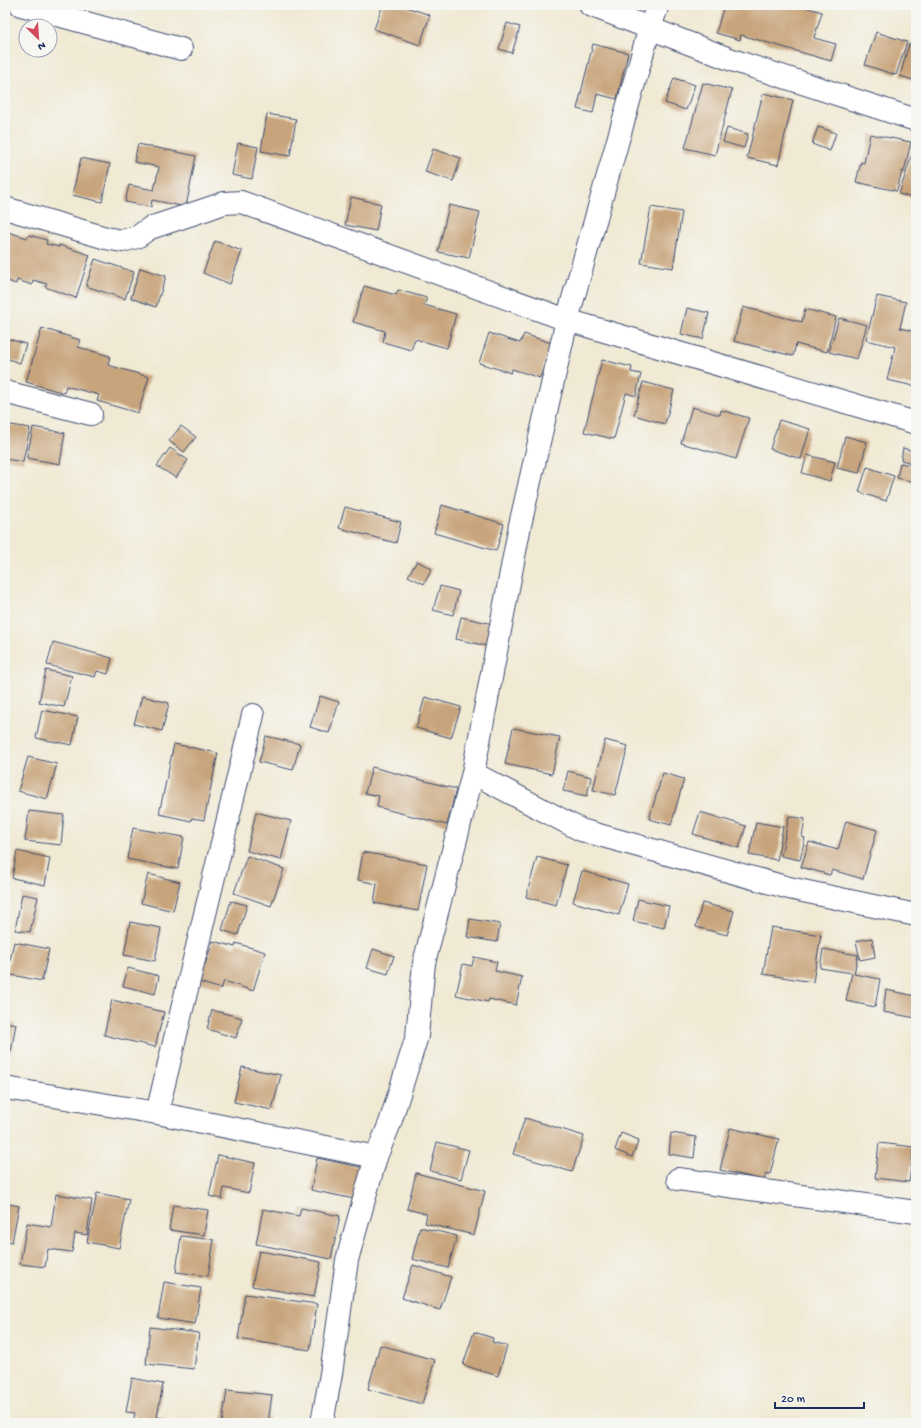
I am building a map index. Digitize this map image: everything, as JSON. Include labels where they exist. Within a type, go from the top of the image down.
[{"type":"street","points":[[21,5],[181,49]]},
{"type":"street","points":[[590,5],[732,60],[916,120]]},
{"type":"street","points":[[322,1423],[331,1374],[347,1260],[376,1157],[390,1123],[417,1036],[424,963],[473,772],[520,525],[567,320],[650,27],[658,5]]},
{"type":"street","points":[[5,208],[106,238],[122,241],[137,237],[150,228],[224,203],[241,202],[567,320],[916,423]]},
{"type":"street","points":[[5,392],[91,414]]},
{"type":"street","points":[[157,1113],[253,715]]},
{"type":"street","points":[[473,772],[581,830],[789,888],[916,915]]},
{"type":"street","points":[[5,1088],[157,1113],[376,1157]]},
{"type":"street","points":[[678,1179],[916,1212]]},
{"type":"building","points":[[383,5],[400,5],[430,15],[420,45],[374,29]]},
{"type":"building","points":[[724,5],[797,5],[822,12],[814,38],[836,44],[831,61],[741,35],[740,40],[716,33]]},
{"type":"building","points":[[507,23],[520,27],[512,53],[499,49]]},
{"type":"building","points":[[876,32],[907,42],[896,75],[865,65]]},
{"type":"building","points":[[593,44],[628,53],[617,99],[597,94],[593,113],[577,109]]},
{"type":"building","points":[[909,44],[916,46],[916,81],[900,76]]},
{"type":"building","points":[[674,78],[695,85],[686,110],[665,103]]},
{"type":"building","points":[[703,83],[732,90],[715,155],[685,148]]},
{"type":"building","points":[[763,93],[793,100],[778,165],[747,158]]},
{"type":"building","points":[[267,114],[296,119],[290,156],[261,151]]},
{"type":"building","points":[[818,127],[836,133],[830,151],[812,144]]},
{"type":"building","points":[[727,128],[748,134],[744,148],[723,142]]},
{"type":"building","points":[[870,134],[911,142],[904,172],[902,171],[897,191],[856,182],[861,162],[864,163]]},
{"type":"building","points":[[238,143],[258,147],[252,179],[232,175]]},
{"type":"building","points":[[138,144],[196,156],[186,207],[152,200],[151,207],[125,202],[129,185],[154,190],[159,167],[134,162]]},
{"type":"building","points":[[916,145],[916,199],[899,194]]},
{"type":"building","points":[[433,149],[461,158],[453,181],[425,172]]},
{"type":"building","points":[[81,158],[110,164],[102,202],[72,195]]},
{"type":"building","points":[[351,197],[381,204],[376,231],[345,225]]},
{"type":"building","points":[[449,205],[480,212],[469,258],[438,252]]},
{"type":"building","points":[[651,207],[682,212],[673,268],[641,263]]},
{"type":"building","points":[[5,231],[27,238],[29,235],[47,240],[46,244],[59,247],[59,245],[90,255],[76,298],[45,287],[47,284],[33,280],[32,285],[17,280],[16,284],[5,280]]},
{"type":"building","points":[[215,241],[242,251],[230,284],[203,273]]},
{"type":"building","points":[[95,259],[134,272],[125,299],[86,286]]},
{"type":"building","points":[[140,268],[166,276],[156,307],[131,298]]},
{"type":"building","points":[[364,286],[396,295],[398,290],[427,298],[424,305],[456,314],[447,348],[415,339],[411,350],[383,342],[385,331],[353,322]]},
{"type":"building","points":[[877,296],[906,302],[900,328],[916,332],[916,378],[914,386],[887,380],[895,347],[866,340]]},
{"type":"building","points":[[743,307],[802,322],[805,309],[836,317],[827,352],[796,344],[793,356],[734,341]]},
{"type":"building","points":[[687,308],[709,313],[703,339],[681,334]]},
{"type":"building","points":[[839,318],[867,325],[857,359],[829,352]]},
{"type":"building","points":[[42,328],[80,340],[78,347],[110,356],[108,365],[149,377],[138,413],[97,401],[99,395],[66,386],[64,393],[26,382]]},
{"type":"building","points":[[489,333],[520,343],[524,334],[551,343],[540,378],[512,369],[511,373],[479,363]]},
{"type":"building","points":[[5,338],[26,344],[20,363],[5,358]]},
{"type":"building","points":[[602,360],[632,367],[631,372],[641,374],[636,396],[626,393],[614,439],[584,432]]},
{"type":"building","points":[[643,382],[674,390],[665,424],[634,415]]},
{"type":"building","points":[[692,407],[720,415],[721,410],[749,418],[736,459],[681,443]]},
{"type":"building","points":[[779,420],[810,429],[801,459],[770,449]]},
{"type":"building","points":[[5,424],[30,428],[23,462],[5,459]]},
{"type":"building","points":[[181,426],[196,437],[184,452],[169,441]]},
{"type":"building","points":[[33,427],[65,433],[60,464],[27,458]]},
{"type":"building","points":[[845,436],[867,442],[859,473],[837,468]]},
{"type":"building","points":[[170,448],[188,460],[176,478],[157,466]]},
{"type":"building","points":[[903,448],[916,452],[916,464],[901,460]]},
{"type":"building","points":[[807,455],[835,462],[830,481],[802,473]]},
{"type":"building","points":[[900,463],[916,466],[915,482],[897,478]]},
{"type":"building","points":[[867,467],[894,476],[886,501],[859,492]]},
{"type":"building","points":[[442,505],[504,524],[496,551],[434,533]]},
{"type":"building","points":[[345,507],[401,522],[396,543],[339,528]]},
{"type":"building","points":[[417,561],[432,569],[424,584],[408,576]]},
{"type":"building","points":[[440,586],[459,591],[453,615],[433,610]]},
{"type":"building","points":[[461,617],[493,624],[487,646],[456,639]]},
{"type":"building","points":[[53,642],[112,658],[108,674],[97,671],[95,677],[47,665]]},
{"type":"building","points":[[46,670],[72,676],[64,707],[39,702]]},
{"type":"building","points":[[142,696],[169,703],[162,731],[134,724]]},
{"type":"building","points":[[320,696],[339,702],[329,733],[310,727]]},
{"type":"building","points":[[425,697],[461,707],[451,738],[416,728]]},
{"type":"building","points":[[42,710],[78,717],[72,745],[36,738]]},
{"type":"building","points":[[513,728],[560,737],[552,774],[505,764]]},
{"type":"building","points":[[266,736],[300,744],[293,770],[259,762]]},
{"type":"building","points":[[605,740],[628,746],[615,795],[593,790]]},
{"type":"building","points":[[174,744],[218,753],[204,820],[192,818],[191,821],[159,814]]},
{"type":"building","points":[[28,757],[57,764],[47,799],[18,791]]},
{"type":"building","points":[[372,767],[456,789],[447,825],[377,807],[379,796],[365,793]]},
{"type":"building","points":[[568,771],[591,777],[587,796],[563,791]]},
{"type":"building","points":[[663,773],[684,779],[671,825],[649,819]]},
{"type":"building","points":[[29,811],[64,815],[61,845],[25,841]]},
{"type":"building","points":[[256,812],[291,821],[281,860],[247,851]]},
{"type":"building","points":[[700,812],[746,826],[739,848],[693,834]]},
{"type":"building","points":[[789,816],[805,819],[802,837],[805,838],[800,860],[781,856]]},
{"type":"building","points":[[846,821],[877,830],[863,879],[832,870],[830,875],[801,867],[809,842],[838,850]]},
{"type":"building","points":[[756,822],[783,827],[777,860],[749,855]]},
{"type":"building","points":[[133,828],[184,837],[178,869],[127,859]]},
{"type":"building","points":[[17,851],[50,858],[45,885],[12,878]]},
{"type":"building","points":[[363,852],[427,864],[418,911],[374,903],[377,884],[358,880]]},
{"type":"building","points":[[247,856],[284,869],[271,906],[234,893]]},
{"type":"building","points":[[537,857],[567,865],[556,905],[526,897]]},
{"type":"building","points":[[582,871],[628,884],[619,915],[573,902]]},
{"type":"building","points":[[148,874],[180,882],[173,911],[141,903]]},
{"type":"building","points":[[22,894],[38,897],[30,932],[15,930]]},
{"type":"building","points":[[638,899],[669,906],[664,928],[633,921]]},
{"type":"building","points":[[231,901],[247,905],[238,935],[222,930]]},
{"type":"building","points":[[702,903],[734,911],[727,935],[696,927]]},
{"type":"building","points":[[470,919],[500,924],[497,942],[467,937]]},
{"type":"building","points":[[130,922],[161,928],[155,961],[124,955]]},
{"type":"building","points":[[771,927],[821,935],[813,982],[763,974]]},
{"type":"building","points":[[872,938],[875,957],[860,960],[856,941]]},
{"type":"building","points":[[213,941],[235,947],[236,943],[265,952],[253,991],[224,981],[221,989],[199,982]]},
{"type":"building","points":[[14,942],[49,949],[42,981],[7,974]]},
{"type":"building","points":[[373,949],[394,956],[388,974],[367,968]]},
{"type":"building","points":[[823,949],[858,955],[854,974],[880,979],[875,1007],[846,1001],[852,973],[820,968]]},
{"type":"building","points":[[474,957],[497,962],[495,971],[522,977],[516,1005],[489,999],[488,1002],[456,995],[463,964],[472,966]]},
{"type":"building","points":[[128,968],[159,976],[155,994],[123,986]]},
{"type":"building","points":[[886,990],[916,996],[916,1018],[883,1012]]},
{"type":"building","points":[[112,1000],[164,1012],[155,1047],[104,1035]]},
{"type":"building","points":[[212,1010],[242,1018],[236,1038],[207,1029]]},
{"type":"building","points":[[5,1022],[16,1024],[11,1052],[5,1051]]},
{"type":"building","points":[[242,1067],[281,1075],[272,1110],[234,1102]]},
{"type":"building","points":[[525,1118],[584,1136],[572,1172],[513,1154]]},
{"type":"building","points":[[730,1128],[779,1139],[770,1174],[766,1173],[764,1180],[720,1170]]},
{"type":"building","points":[[621,1133],[639,1140],[632,1157],[615,1150]]},
{"type":"building","points":[[671,1133],[696,1137],[694,1158],[669,1154]]},
{"type":"building","points":[[437,1142],[469,1150],[461,1179],[430,1171]]},
{"type":"building","points":[[879,1143],[914,1147],[909,1182],[875,1178]]},
{"type":"building","points":[[218,1155],[255,1163],[249,1193],[224,1188],[222,1199],[209,1196]]},
{"type":"building","points":[[317,1158],[365,1168],[359,1200],[311,1190]]},
{"type":"building","points":[[416,1173],[485,1191],[474,1235],[425,1223],[427,1214],[407,1209]]},
{"type":"building","points":[[97,1193],[129,1199],[119,1248],[87,1242]]},
{"type":"building","points":[[56,1194],[92,1200],[87,1235],[75,1233],[72,1252],[48,1249],[45,1267],[20,1264],[27,1223],[51,1227]]},
{"type":"building","points":[[5,1203],[19,1206],[12,1242],[5,1241]]},
{"type":"building","points":[[173,1205],[208,1210],[204,1235],[169,1230]]},
{"type":"building","points":[[301,1208],[340,1216],[331,1259],[256,1244],[263,1209],[299,1216]]},
{"type":"building","points":[[420,1227],[457,1236],[448,1268],[412,1259]]},
{"type":"building","points":[[181,1236],[214,1240],[208,1276],[176,1272]]},
{"type":"building","points":[[259,1251],[321,1262],[314,1297],[252,1286]]},
{"type":"building","points":[[413,1265],[451,1277],[440,1310],[402,1298]]},
{"type":"building","points":[[164,1282],[201,1288],[195,1324],[158,1318]]},
{"type":"building","points":[[245,1294],[317,1304],[310,1350],[238,1339]]},
{"type":"building","points":[[150,1327],[199,1333],[194,1369],[146,1364]]},
{"type":"building","points":[[474,1332],[493,1338],[492,1342],[507,1346],[498,1376],[463,1365]]},
{"type":"building","points":[[380,1345],[435,1360],[422,1404],[368,1389]]},
{"type":"building","points":[[132,1378],[163,1384],[157,1417],[166,1419],[165,1423],[133,1423],[135,1413],[126,1412]]},
{"type":"building","points":[[227,1390],[272,1395],[268,1423],[222,1423]]}]
